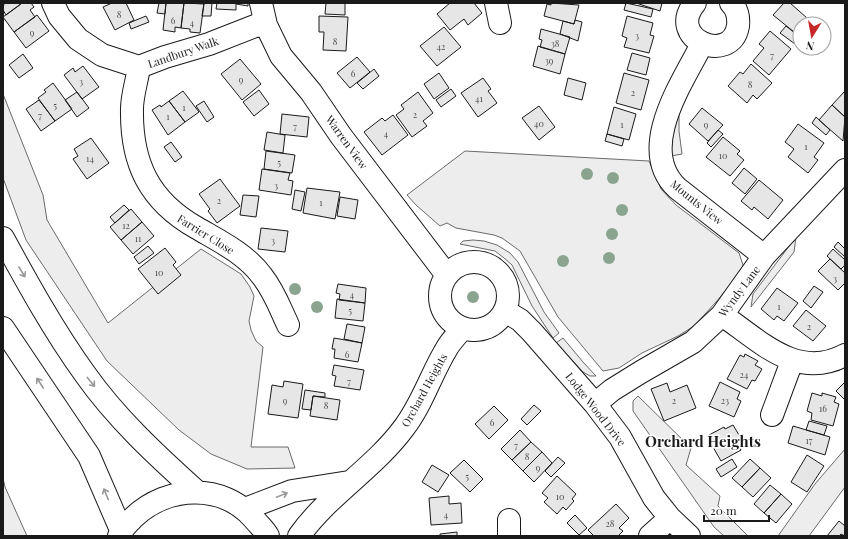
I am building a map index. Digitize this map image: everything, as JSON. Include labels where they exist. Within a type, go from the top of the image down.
[{"type":"street","name":"Landbury Walk","points":[[53,3],[59,16],[78,39],[102,55],[139,67],[165,57],[209,44],[255,26],[266,25]]},
{"type":"street","name":"Warren View","points":[[261,3],[266,25],[281,56],[311,92],[341,136],[446,274]]},
{"type":"street","points":[[695,3],[689,14],[689,28],[692,34],[702,44],[711,46],[719,46],[727,42],[733,36],[739,21],[737,13],[731,3]]},
{"type":"street","name":"Mounts View","points":[[702,44],[666,117],[660,141],[660,158],[663,170],[673,184],[764,256]]},
{"type":"street","name":"Farrier Close","points":[[139,67],[132,109],[133,135],[140,163],[150,188],[172,212],[222,242],[247,260],[262,275],[276,299],[288,325]]},
{"type":"street","name":"Wyndy Lane","points":[[595,404],[612,390],[693,342],[722,315],[764,256],[845,170]]},
{"type":"street","points":[[3,238],[62,340],[85,375],[145,444],[196,491]]},
{"type":"street","points":[[480,261],[498,270],[506,281],[509,296],[505,311],[498,321],[486,329],[474,331],[462,329],[447,319],[440,305],[439,289],[446,274],[460,264],[480,261]]},
{"type":"street","name":"Lodge Wood Drive","points":[[505,311],[520,320],[532,332],[595,404],[620,437],[654,498],[670,518],[689,536]]},
{"type":"street","points":[[722,315],[768,348],[792,361],[820,363],[834,361],[845,355]]},
{"type":"street","points":[[3,328],[89,456],[120,533],[144,507],[168,496],[196,491],[214,494],[245,509],[268,536]]},
{"type":"street","name":"Orchard Heights","points":[[299,536],[310,521],[349,482],[378,458],[404,428],[428,387],[447,348],[462,329]]},
{"type":"street","points":[[772,415],[792,361]]},
{"type":"street","points":[[245,509],[292,490],[349,482]]},
{"type":"street","points":[[650,536],[670,518]]},
{"type":"shaded area","points":[[3,94],[43,195],[47,220],[108,323],[201,249],[241,274],[254,296],[249,321],[251,330],[256,341],[263,347],[251,447],[288,447],[295,468],[247,469],[211,454],[179,430],[107,361],[26,240],[3,178]]},
{"type":"shaded area","points":[[679,110],[679,131],[682,154],[671,156],[670,147]]},
{"type":"shaded area","points":[[465,151],[649,161],[661,189],[676,205],[739,253],[743,265],[741,272],[694,326],[678,336],[642,353],[619,368],[603,371],[558,317],[520,251],[502,238],[494,235],[456,228],[447,223],[440,226],[407,195]]},
{"type":"shaded area","points":[[796,237],[794,252],[751,307],[753,294]]},
{"type":"shaded area","points":[[463,241],[484,241],[497,245],[510,253],[518,262],[544,312],[559,333],[553,338],[532,306],[512,265],[495,251],[460,244]]},
{"type":"shaded area","points":[[563,338],[596,376],[590,376],[583,372],[556,343]]},
{"type":"shaded area","points":[[638,396],[691,448],[686,465],[720,496],[718,506],[748,536],[724,536],[714,527],[633,411],[633,401]]},
{"type":"shaded area","points":[[845,449],[845,487],[809,536],[778,536],[815,484]]},
{"type":"shaded area","points":[[3,478],[5,487],[27,536],[3,536]]},
{"type":"building","points":[[4,3],[21,4],[6,15],[3,10]]},
{"type":"building","points":[[22,3],[31,3],[34,7],[30,10],[35,17],[14,32],[3,17]]},
{"type":"building","points":[[112,3],[126,3],[134,20],[115,30],[103,7]]},
{"type":"building","points":[[159,3],[166,3],[165,14],[157,13]]},
{"type":"building","points":[[166,3],[184,3],[181,28],[175,27],[175,32],[163,30]]},
{"type":"building","points":[[184,3],[204,4],[200,33],[190,32],[190,29],[181,28]]},
{"type":"building","points":[[204,3],[212,3],[211,16],[202,16]]},
{"type":"building","points":[[217,3],[248,3],[248,6],[236,4],[236,10],[216,9]]},
{"type":"building","points":[[326,3],[345,3],[345,15],[325,14]]},
{"type":"building","points":[[450,3],[474,3],[482,13],[468,25],[464,19],[450,30],[437,14]]},
{"type":"building","points":[[551,3],[579,5],[574,24],[544,16],[547,4],[551,5]]},
{"type":"building","points":[[626,3],[653,9],[651,17],[624,10]]},
{"type":"building","points":[[636,3],[662,3],[660,11]]},
{"type":"building","points":[[784,3],[790,3],[805,16],[792,16],[792,30],[773,15]]},
{"type":"building","points":[[37,15],[49,31],[26,48],[14,32]]},
{"type":"building","points":[[146,16],[149,22],[131,29],[129,23]]},
{"type":"building","points":[[319,16],[348,17],[346,51],[323,50],[324,32],[319,32]]},
{"type":"building","points":[[627,16],[653,23],[650,35],[654,36],[649,53],[624,47],[627,38],[622,36]]},
{"type":"building","points":[[575,20],[582,22],[578,41],[560,34],[563,21],[574,24]]},
{"type":"building","points":[[786,26],[792,31],[792,42],[780,33]]},
{"type":"building","points":[[444,27],[461,47],[437,66],[420,46]]},
{"type":"building","points":[[541,29],[570,37],[565,54],[540,47],[542,40],[539,39]]},
{"type":"building","points":[[770,31],[791,49],[769,75],[753,61],[764,48],[759,44]]},
{"type":"building","points":[[538,46],[565,54],[560,74],[533,66]]},
{"type":"building","points":[[632,53],[650,58],[646,75],[627,70]]},
{"type":"building","points":[[23,54],[33,68],[19,78],[9,65]]},
{"type":"building","points":[[357,57],[370,72],[350,88],[337,73]]},
{"type":"building","points":[[240,59],[261,84],[242,100],[221,74]]},
{"type":"building","points":[[751,64],[772,83],[757,99],[753,95],[747,103],[728,86],[740,72],[743,74]]},
{"type":"building","points":[[83,66],[99,87],[82,99],[64,75],[73,68],[75,72]]},
{"type":"building","points":[[374,69],[379,76],[363,89],[357,83]]},
{"type":"building","points":[[439,73],[449,88],[434,99],[424,84]]},
{"type":"building","points":[[624,73],[649,80],[641,110],[616,103]]},
{"type":"building","points":[[483,78],[491,89],[488,91],[497,103],[478,117],[461,93]]},
{"type":"building","points":[[568,78],[586,83],[582,100],[564,95]]},
{"type":"building","points":[[53,83],[72,109],[55,121],[38,98],[46,92],[44,90]]},
{"type":"building","points":[[451,89],[456,96],[441,107],[436,100]]},
{"type":"building","points":[[259,90],[269,104],[254,116],[243,102]]},
{"type":"building","points":[[183,91],[199,112],[185,122],[169,101]]},
{"type":"building","points":[[77,92],[89,108],[77,117],[65,100]]},
{"type":"building","points":[[418,92],[433,113],[423,121],[427,126],[412,137],[396,115],[404,109],[401,105]]},
{"type":"building","points":[[844,92],[845,93],[845,117],[832,105]]},
{"type":"building","points":[[39,100],[55,121],[41,131],[26,109]]},
{"type":"building","points":[[169,101],[185,122],[168,135],[152,110],[160,105],[161,107]]},
{"type":"building","points":[[204,101],[214,117],[207,122],[196,106]]},
{"type":"building","points":[[832,105],[845,117],[843,141],[819,120]]},
{"type":"building","points":[[539,106],[555,127],[539,140],[522,118]]},
{"type":"building","points":[[614,107],[636,114],[629,140],[607,134]]},
{"type":"building","points":[[702,108],[723,125],[708,141],[689,124]]},
{"type":"building","points":[[282,114],[309,117],[307,137],[280,134]]},
{"type":"building","points":[[393,115],[408,135],[382,155],[364,132],[382,118],[385,121]]},
{"type":"building","points":[[816,117],[830,130],[826,135],[812,123]]},
{"type":"building","points":[[798,124],[824,143],[814,157],[818,160],[808,173],[788,157],[794,149],[785,142]]},
{"type":"building","points":[[718,130],[723,134],[711,147],[707,143]]},
{"type":"building","points":[[267,132],[285,135],[283,153],[264,150]]},
{"type":"building","points":[[607,134],[624,139],[622,146],[605,141]]},
{"type":"building","points":[[723,137],[740,151],[737,154],[744,160],[730,176],[706,157]]},
{"type":"building","points":[[91,138],[109,163],[87,179],[73,159],[78,156],[74,149]]},
{"type":"building","points":[[171,142],[182,157],[175,162],[164,147]]},
{"type":"building","points":[[266,151],[295,155],[292,173],[264,169]]},
{"type":"building","points":[[744,168],[757,179],[745,194],[732,183]]},
{"type":"building","points":[[262,169],[290,173],[288,180],[293,181],[291,195],[259,190]]},
{"type":"building","points":[[220,179],[240,206],[217,223],[208,211],[210,209],[199,194]]},
{"type":"building","points":[[759,180],[783,200],[768,219],[754,207],[752,210],[741,201]]},
{"type":"building","points":[[307,188],[340,192],[335,219],[303,213]]},
{"type":"building","points":[[295,190],[305,192],[301,211],[292,209]]},
{"type":"building","points":[[243,195],[259,196],[256,217],[240,215]]},
{"type":"building","points":[[340,197],[358,200],[355,219],[337,216]]},
{"type":"building","points":[[124,205],[129,210],[115,223],[110,217]]},
{"type":"building","points":[[131,209],[142,222],[121,240],[110,227]]},
{"type":"building","points":[[142,222],[154,236],[133,254],[121,240]]},
{"type":"building","points":[[261,228],[288,231],[285,252],[258,249]]},
{"type":"building","points":[[838,242],[845,249],[845,257],[834,247]]},
{"type":"building","points":[[148,246],[154,253],[139,264],[134,257]]},
{"type":"building","points":[[165,248],[176,262],[173,265],[181,275],[158,294],[138,269]]},
{"type":"building","points":[[833,249],[845,260],[845,265],[841,269],[827,256]]},
{"type":"building","points":[[830,259],[845,273],[845,283],[838,290],[818,271]]},
{"type":"building","points":[[338,284],[366,288],[365,303],[339,300],[340,294],[336,293]]},
{"type":"building","points":[[814,286],[823,292],[811,308],[803,301]]},
{"type":"building","points":[[777,288],[798,303],[784,321],[777,316],[774,320],[761,309]]},
{"type":"building","points":[[337,299],[365,303],[363,321],[335,318]]},
{"type":"building","points":[[806,310],[826,326],[813,341],[793,326]]},
{"type":"building","points":[[347,324],[365,327],[362,343],[344,339]]},
{"type":"building","points":[[334,338],[362,343],[358,362],[334,358],[335,349],[332,349]]},
{"type":"building","points":[[745,354],[758,361],[755,365],[762,369],[755,381],[752,380],[747,389],[727,379],[740,355],[744,357]]},
{"type":"building","points":[[334,365],[364,370],[360,390],[334,386],[336,376],[332,375]]},
{"type":"building","points":[[284,381],[303,384],[298,418],[268,414],[272,385],[283,387]]},
{"type":"building","points":[[720,382],[740,392],[737,399],[741,401],[734,417],[709,406]]},
{"type":"building","points":[[845,382],[845,400],[836,391]]},
{"type":"building","points":[[667,383],[670,392],[687,385],[696,408],[664,421],[651,389]]},
{"type":"building","points":[[305,390],[325,393],[325,397],[313,396],[311,410],[302,409]]},
{"type":"building","points":[[812,393],[822,396],[822,393],[836,397],[834,402],[839,404],[833,426],[811,420],[812,413],[807,411]]},
{"type":"building","points":[[313,396],[340,400],[337,420],[310,416]]},
{"type":"building","points":[[534,405],[541,411],[527,425],[521,419]]},
{"type":"building","points":[[494,406],[508,420],[489,439],[475,424]]},
{"type":"building","points":[[809,421],[827,426],[824,435],[806,430]]},
{"type":"building","points":[[733,425],[742,440],[737,443],[741,450],[721,461],[709,440],[711,438],[709,435],[724,427],[725,429]]},
{"type":"building","points":[[793,426],[830,437],[825,455],[788,443]]},
{"type":"building","points":[[520,430],[531,442],[512,460],[501,449]]},
{"type":"building","points":[[531,442],[542,452],[523,471],[512,460]]},
{"type":"building","points":[[542,452],[552,463],[534,482],[523,471]]},
{"type":"building","points":[[807,455],[824,466],[807,492],[791,482]]},
{"type":"building","points":[[558,457],[565,463],[551,477],[545,471]]},
{"type":"building","points":[[732,459],[737,467],[721,477],[716,469]]},
{"type":"building","points":[[750,459],[760,468],[742,487],[732,478]]},
{"type":"building","points":[[464,460],[483,479],[470,492],[450,473]]},
{"type":"building","points":[[432,465],[449,475],[438,492],[422,482]]},
{"type":"building","points":[[760,468],[771,478],[753,497],[742,487]]},
{"type":"building","points":[[557,476],[576,494],[572,499],[574,501],[566,510],[563,507],[557,514],[544,502],[548,498],[542,493]]},
{"type":"building","points":[[770,485],[781,494],[764,513],[754,504]]},
{"type":"building","points":[[781,494],[792,504],[776,523],[764,513]]},
{"type":"building","points":[[449,496],[449,504],[461,503],[462,523],[431,525],[429,498]]},
{"type":"building","points":[[616,504],[629,518],[619,528],[623,531],[618,536],[594,536],[588,530]]},
{"type":"building","points":[[575,515],[587,528],[579,535],[567,523]]},
{"type":"building","points":[[839,521],[845,526],[845,536],[841,534],[839,536],[827,536]]},
{"type":"building","points":[[457,532],[457,536],[440,536],[440,534]]},
{"type":"district","name":"Orchard Heights","points":[[703,441]]}]
